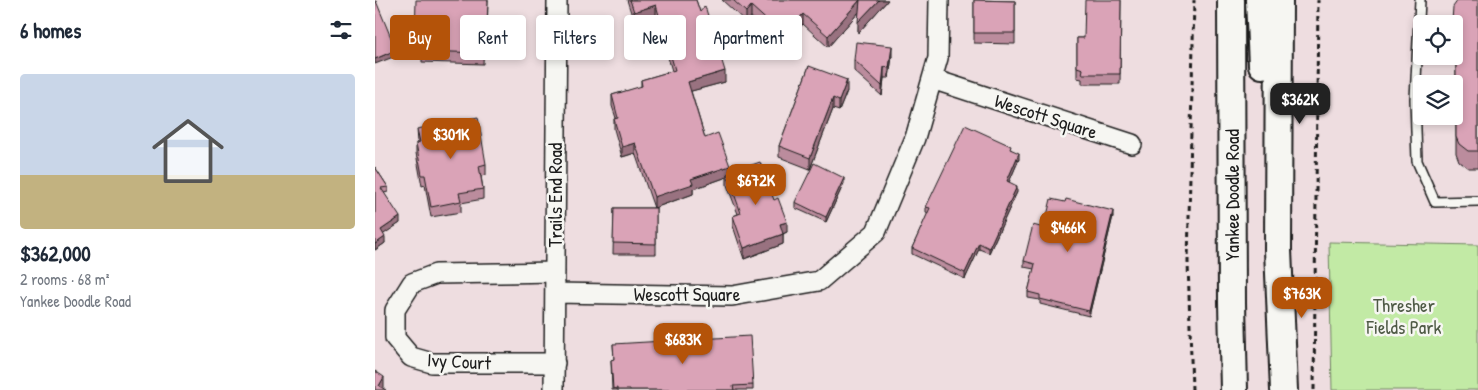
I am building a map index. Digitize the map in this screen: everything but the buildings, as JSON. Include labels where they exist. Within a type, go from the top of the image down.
[{"type":"main road","name":"Yankee Doodle Road","points":[[1231,0],[1234,390]]},
{"type":"main road","points":[[1259,0],[1263,146],[1278,250]]},
{"type":"main road","points":[[1279,0],[1278,250],[1284,390]]},
{"type":"street","name":"Trails End Road","points":[[554,390],[557,0]]},
{"type":"street","name":"Wescott Square","points":[[555,293],[732,296],[819,281],[876,232],[915,138],[938,58],[939,0]]},
{"type":"street","name":"Wescott Square","points":[[932,79],[1132,144]]},
{"type":"street","name":"Ivy Court","points":[[555,272],[435,274],[412,283],[395,310],[395,338],[411,357],[432,363],[555,363]]},
{"type":"lane","points":[[1420,0],[1415,99],[1417,161],[1435,202],[1478,201]]},
{"type":"path","points":[[1192,390],[1188,262],[1194,0]]},
{"type":"path","points":[[1314,390],[1318,0]]},
{"type":"green space","name":"Thresher Fields Park","points":[[1329,242],[1478,245],[1478,390],[1332,390]]}]
